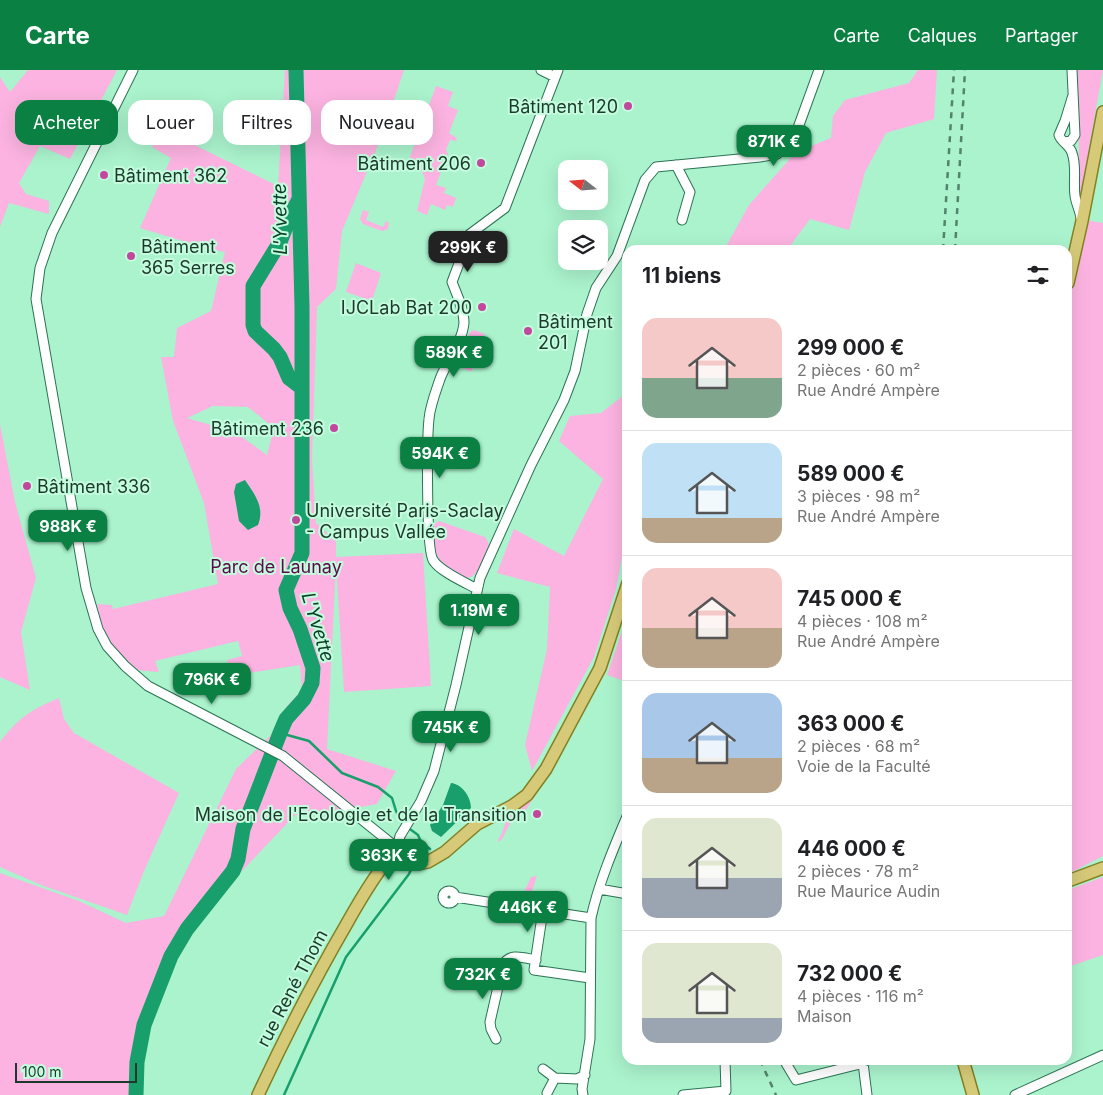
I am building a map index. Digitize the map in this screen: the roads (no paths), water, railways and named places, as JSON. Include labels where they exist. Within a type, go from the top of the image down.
[{"type":"main road","points":[[1072,265],[1103,112]]},
{"type":"main road","points":[[397,848],[413,863],[428,862],[444,852],[477,824],[512,806],[527,795],[542,776],[600,668],[622,600]]},
{"type":"main road","name":"rue René Thom","points":[[258,1095],[310,987],[361,899],[388,858],[397,848]]},
{"type":"main road","points":[[1072,880],[1103,868]]},
{"type":"main road","points":[[964,1065],[973,1095]]},
{"type":"street","points":[[134,70],[52,233],[40,268],[36,299],[88,595],[98,629],[107,646],[125,666],[148,686],[283,756],[397,848],[400,836],[428,788],[437,762],[483,569],[531,465],[564,400],[575,372],[587,314],[596,288],[616,256],[645,180],[656,167],[777,154],[795,136],[819,70]]},
{"type":"street","points":[[477,590],[444,570],[434,562],[430,555],[428,512],[429,421],[441,377],[452,356],[464,323],[463,313],[452,282],[470,234],[506,208],[557,74],[541,70]]},
{"type":"street","points":[[1072,70],[1073,95],[1059,135],[1060,139],[1066,142],[1073,155],[1075,198],[1082,221]]},
{"type":"street","points":[[676,164],[690,192],[682,220]]},
{"type":"street","points":[[583,1095],[582,1090],[590,1039],[591,920],[599,889],[622,830]]},
{"type":"street","points":[[599,889],[622,893]]},
{"type":"street","points":[[455,897],[543,910],[591,920]]},
{"type":"street","points":[[543,910],[534,970],[590,978]]},
{"type":"street","points":[[496,1039],[490,1022],[506,959],[516,956],[536,960]]},
{"type":"street","points":[[1015,1095],[1103,1054]]},
{"type":"street","points":[[685,1095],[726,1091],[725,1065]]},
{"type":"street","points":[[787,1065],[796,1080],[854,1065]]},
{"type":"street","points":[[865,1065],[867,1095]]},
{"type":"street","points":[[543,1069],[555,1078],[577,1079],[585,1075]]},
{"type":"street","points":[[547,1093],[555,1078]]},
{"type":"waterway","name":"L'Yvette","points":[[136,1095],[137,1062],[144,1025],[171,956],[187,929],[233,871],[238,859],[243,829],[280,733],[286,719],[304,699],[312,683],[313,668],[300,629],[290,608],[286,590],[302,553],[302,307],[296,70]]},
{"type":"waterway","points":[[298,201],[280,242],[253,286],[253,325],[255,331],[280,357],[289,378],[302,388]]},
{"type":"waterway","points":[[280,733],[309,741],[342,773],[378,787],[392,798],[403,824],[418,835],[421,842],[416,860]]},
{"type":"waterway","points":[[421,842],[430,849]]},
{"type":"waterway","points":[[284,1095],[346,957],[409,874],[413,865]]},
{"type":"railway","points":[[943,245],[954,70]]},
{"type":"railway","points":[[955,245],[965,70]]},
{"type":"railway","points":[[762,1065],[776,1095]]},
{"type":"place","name":"Bâtiment 120","points":[[628,106]]},
{"type":"place","name":"Bâtiment 206","points":[[481,163]]},
{"type":"place","name":"Bâtiment 362","points":[[104,175]]},
{"type":"place","name":"Bâtiment 365 Serres","points":[[131,256]]},
{"type":"place","name":"IJCLab Bat 200","points":[[482,307]]},
{"type":"place","name":"Bâtiment 201","points":[[528,331]]},
{"type":"place","name":"Bâtiment 236","points":[[334,428]]},
{"type":"place","name":"Bâtiment 336","points":[[27,486]]},
{"type":"place","name":"Université Paris-Saclay - Campus Vallée","points":[[296,520]]},
{"type":"place","name":"Maison de l'Ecologie et de la Transition","points":[[537,814]]},
{"type":"park label","name":"Parc de Launay","points":[[276,566]]}]
